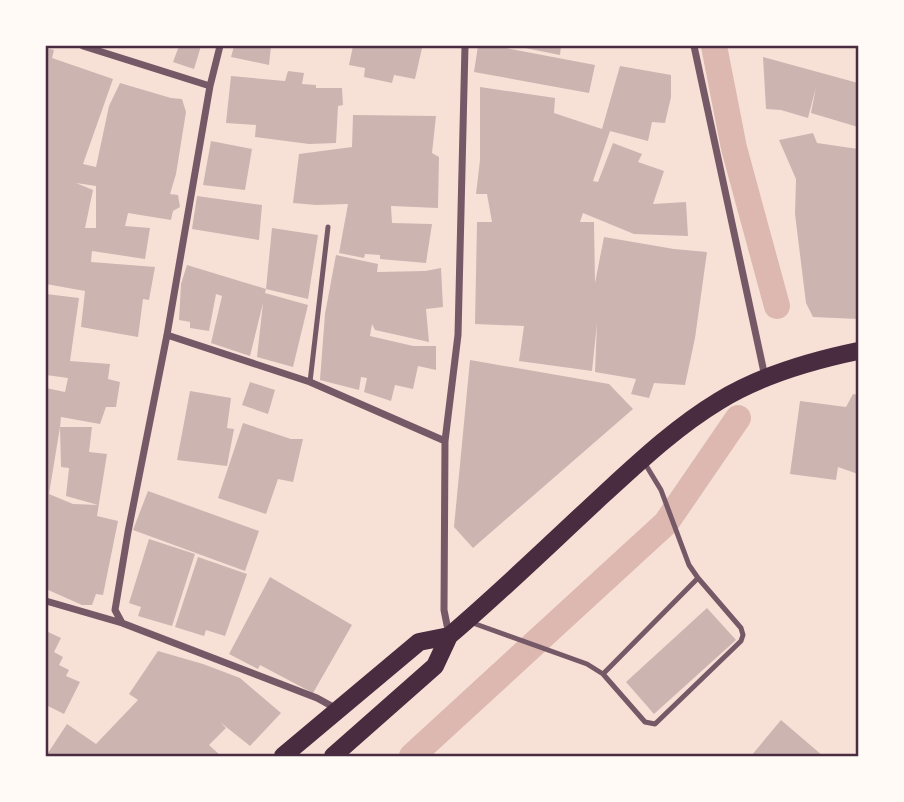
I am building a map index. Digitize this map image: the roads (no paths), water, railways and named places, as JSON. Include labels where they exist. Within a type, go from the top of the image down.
[{"type":"main road","points":[[333,757],[435,666],[449,636],[642,459],[681,427],[719,401],[765,378],[817,359],[859,351]]},
{"type":"main road","points":[[284,757],[337,709],[419,642],[449,636]]},
{"type":"street","points":[[83,46],[210,86]]},
{"type":"street","points":[[122,623],[115,610],[128,532],[167,335],[210,86],[220,46]]},
{"type":"street","points":[[449,636],[444,610],[445,441],[458,335],[465,46]]},
{"type":"street","points":[[694,46],[765,378]]},
{"type":"street","points":[[167,335],[310,382],[445,441]]},
{"type":"street","points":[[46,601],[122,623],[317,698],[337,709]]},
{"type":"lane","points":[[310,382],[328,227]]},
{"type":"lane","points":[[467,621],[587,664],[603,674],[645,722],[655,724],[741,641],[743,635],[741,628],[689,565],[661,490],[642,459]]},
{"type":"lane","points":[[603,674],[698,578]]},
{"type":"waterway","points":[[714,46],[734,148],[777,306]]},
{"type":"waterway","points":[[412,756],[666,523],[738,418]]}]
